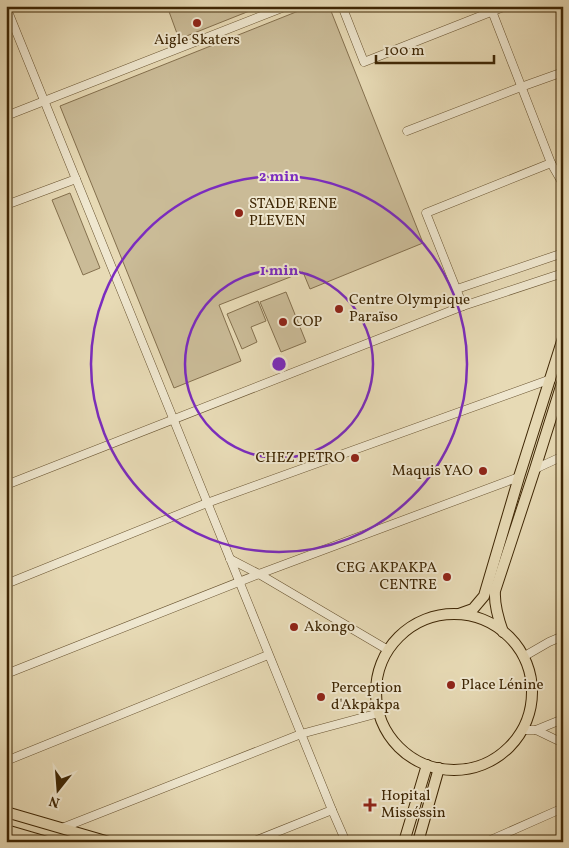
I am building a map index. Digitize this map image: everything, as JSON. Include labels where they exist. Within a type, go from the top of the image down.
[{"type":"main road","points":[[458,615],[473,609],[484,596],[563,338]]},
{"type":"main road","points":[[503,632],[495,608],[495,590],[563,380]]},
{"type":"main road","points":[[458,615],[477,618],[503,632],[524,657],[530,675],[532,693],[530,712],[523,730],[508,749],[481,765],[449,770],[427,765],[409,755],[397,745],[384,727],[379,713],[376,691],[381,665],[388,650],[404,633],[417,624],[439,616],[458,615]]},
{"type":"main road","points":[[404,842],[427,765]]},
{"type":"main road","points":[[418,842],[439,768]]},
{"type":"main road","points":[[6,812],[109,842]]},
{"type":"main road","points":[[6,830],[47,842]]},
{"type":"street","points":[[6,116],[288,6]]},
{"type":"street","points":[[342,6],[364,62],[491,9],[506,6]]},
{"type":"street","points":[[491,9],[551,163],[563,184]]},
{"type":"street","points":[[8,12],[10,27],[45,102],[268,655],[346,842]]},
{"type":"street","points":[[407,131],[563,72]]},
{"type":"street","points":[[463,306],[426,213],[551,163]]},
{"type":"street","points":[[6,206],[76,179]]},
{"type":"street","points":[[457,290],[563,253]]},
{"type":"street","points":[[6,485],[463,306],[563,273]]},
{"type":"street","points":[[6,584],[207,503],[551,379]]},
{"type":"street","points":[[535,469],[563,456]]},
{"type":"street","points":[[6,674],[259,574],[519,477]]},
{"type":"street","points":[[230,559],[388,650]]},
{"type":"street","points":[[524,657],[563,636]]},
{"type":"street","points":[[6,761],[268,655]]},
{"type":"street","points":[[62,828],[301,734],[379,713]]},
{"type":"street","points":[[523,730],[536,730],[563,719]]},
{"type":"street","points":[[536,730],[563,743]]},
{"type":"street","points":[[486,842],[563,808]]},
{"type":"street","points":[[252,842],[332,810]]},
{"type":"shaded area","name":"Aigle Skaters","points":[[167,6],[262,6],[179,39]]},
{"type":"shaded area","points":[[311,6],[329,6],[423,243],[310,289],[303,272],[219,305],[241,361],[174,388],[60,106]]},
{"type":"shaded area","points":[[70,193],[100,268],[83,275],[52,200]]},
{"type":"shaded area","name":"COP","points":[[286,292],[306,342],[281,352],[260,302]]},
{"type":"shaded area","points":[[258,301],[266,321],[251,327],[257,342],[242,349],[227,314]]},
{"type":"place","name":"Aigle Skaters","points":[[197,23]]},
{"type":"place","name":"STADE RENE PLEVEN","points":[[239,213]]},
{"type":"place","name":"Centre Olympique Paraïso","points":[[339,309]]},
{"type":"place","name":"COP","points":[[283,322]]},
{"type":"place","name":"CHEZ PETRO","points":[[355,458]]},
{"type":"place","name":"Maquis YAO","points":[[483,471]]},
{"type":"place","name":"CEG AKPAKPA CENTRE","points":[[447,577]]},
{"type":"place","name":"Akongo","points":[[294,627]]},
{"type":"place","name":"Place Lénine","points":[[451,685]]},
{"type":"place","name":"Perception d'Akpakpa","points":[[321,697]]},
{"type":"place","name":"Hopital Misséssin","points":[[370,805]]}]
